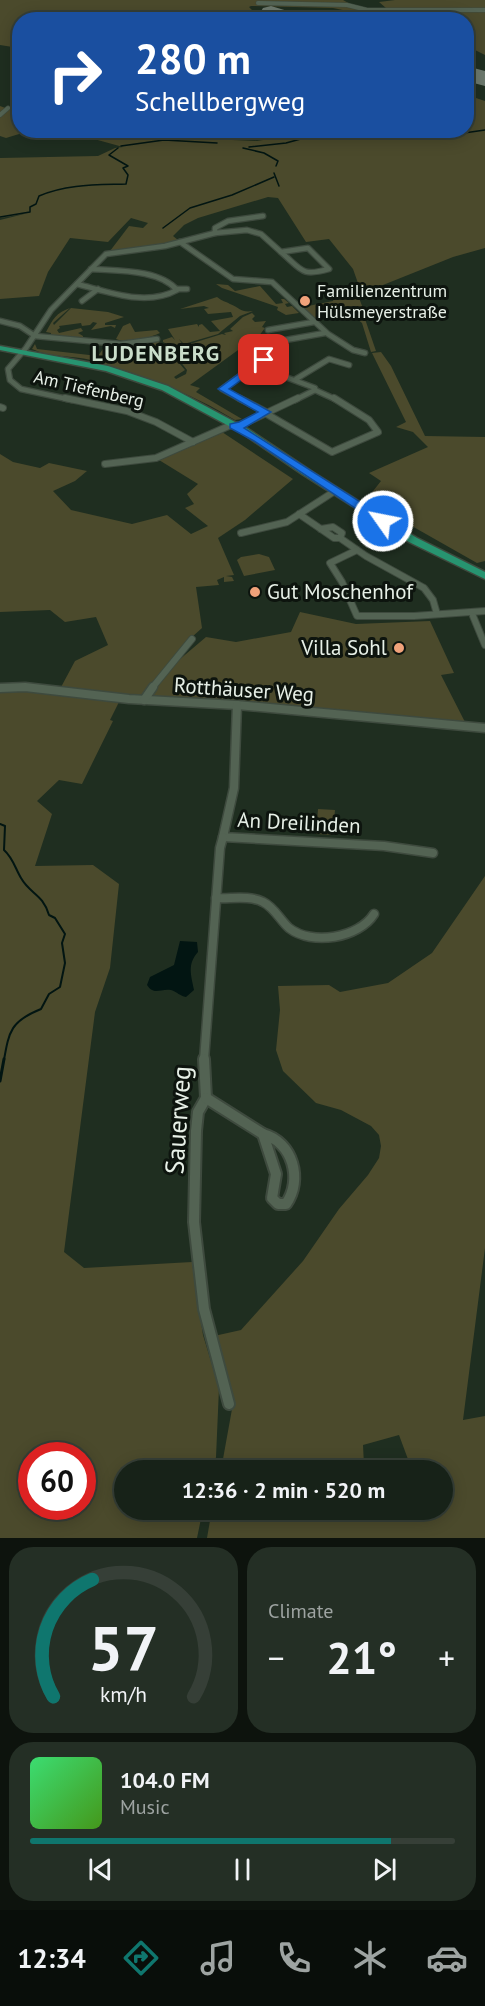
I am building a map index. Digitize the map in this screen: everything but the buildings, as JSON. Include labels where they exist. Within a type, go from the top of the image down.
[{"type":"main road","points":[[0,348],[96,366],[140,379],[181,395],[423,546],[485,576]]},
{"type":"street","points":[[258,3],[345,4],[367,10],[485,10]]},
{"type":"street","points":[[0,115],[8,108]]},
{"type":"street","points":[[215,233],[215,228],[224,223],[263,216]]},
{"type":"street","points":[[180,242],[235,230],[254,231],[261,234],[281,252],[306,273],[326,271],[329,268],[309,249],[281,252]]},
{"type":"street","points":[[180,242],[234,279],[272,282],[325,333],[356,351],[365,353]]},
{"type":"street","name":"Am Tiefenberg","points":[[180,242],[107,253],[51,310],[35,336],[10,365],[8,376],[17,386],[33,393],[99,404],[141,415],[193,442]]},
{"type":"street","points":[[92,269],[142,275],[169,282],[177,289],[187,289]]},
{"type":"street","points":[[77,284],[147,298],[173,293],[177,289]]},
{"type":"street","points":[[82,301],[98,289]]},
{"type":"street","points":[[0,321],[20,326],[35,336],[121,344],[157,339]]},
{"type":"street","points":[[268,330],[314,322]]},
{"type":"street","points":[[301,324],[312,335]]},
{"type":"street","points":[[274,342],[325,333]]},
{"type":"street","points":[[256,366],[296,379],[314,387],[315,390],[328,394],[362,415],[376,426],[378,432],[332,452],[222,389],[273,352],[279,351]]},
{"type":"street","points":[[296,379],[329,359],[349,365]]},
{"type":"street","points":[[0,377],[8,376]]},
{"type":"street","points":[[105,464],[151,460],[241,425],[315,390]]},
{"type":"street","points":[[241,532],[287,522],[335,491]]},
{"type":"street","points":[[298,514],[334,538],[340,538],[424,588],[433,600],[437,614]]},
{"type":"street","points":[[357,550],[330,563],[342,582],[355,615],[363,618],[414,618],[474,615],[485,611]]},
{"type":"street","points":[[414,618],[437,614],[485,616]]},
{"type":"street","points":[[474,615],[485,645]]},
{"type":"street","points":[[144,700],[162,674],[192,639]]},
{"type":"street","name":"Rotthäuser Weg","points":[[0,688],[25,687],[144,700],[237,705],[485,728]]},
{"type":"street","name":"An Dreilinden","points":[[237,705],[237,767],[230,815],[223,837],[384,846],[433,853]]},
{"type":"street","name":"Sauerweg","points":[[223,837],[220,848],[203,1049],[206,1098],[198,1112],[194,1222],[204,1309],[229,1404]]},
{"type":"street","points":[[216,898],[264,903],[293,930],[317,935],[347,934],[356,931],[364,926],[374,914]]},
{"type":"street","points":[[206,1098],[278,1142],[291,1160],[294,1188],[286,1204],[278,1204],[272,1198],[276,1174],[263,1134]]},
{"type":"shaded area","points":[[0,0],[343,0],[361,10],[370,12],[353,12],[333,8],[251,6],[249,7],[254,12],[12,12],[12,47],[0,45]]},
{"type":"shaded area","points":[[485,0],[485,55],[474,50],[474,12],[375,12],[386,8],[379,2]]},
{"type":"shaded area","points":[[474,97],[485,101],[485,248],[453,257],[358,295],[365,314],[360,312],[365,319],[376,351],[371,352],[362,323],[350,313],[316,319],[303,307],[333,301],[334,298],[330,294],[355,289],[359,286],[353,269],[329,239],[306,242],[278,198],[268,197],[198,218],[184,225],[173,236],[178,240],[154,246],[110,251],[129,226],[143,228],[148,223],[131,218],[108,242],[70,238],[48,272],[39,296],[0,299],[0,220],[24,214],[0,218],[0,158],[98,156],[123,147],[90,138],[257,141],[275,138],[474,138]]},
{"type":"shaded area","points":[[0,106],[12,110],[12,136],[6,138],[0,136]]},
{"type":"shaded area","points":[[216,284],[228,285],[235,291],[260,286],[276,304],[283,303],[281,299],[284,299],[289,303],[285,304],[287,307],[292,306],[299,313],[286,315],[277,310],[278,307]]},
{"type":"shaded area","points":[[217,297],[243,311],[253,311],[240,316],[218,334],[184,344],[179,339],[183,345],[169,345],[163,342],[172,337],[175,340],[168,329],[197,324],[199,327],[202,324],[210,332],[220,331],[211,321],[233,317],[231,312],[208,314],[204,309],[209,308],[204,306],[180,309]]},
{"type":"shaded area","points":[[70,308],[53,323],[54,325],[71,308],[108,312],[124,317],[105,323],[105,325],[116,325],[115,328],[111,326],[91,330],[97,323],[93,322],[82,326],[81,323],[59,326],[57,330],[59,333],[81,328],[83,331],[78,333],[83,336],[83,339],[42,335],[51,335],[46,332],[53,320],[58,314]]},
{"type":"shaded area","points":[[252,313],[255,316],[252,319],[255,322],[266,321],[262,327],[265,328],[251,346],[245,345],[190,385],[200,388],[196,392],[242,419],[235,420],[183,393],[129,372],[84,358],[46,354],[32,349],[35,344],[37,349],[98,356],[105,346],[49,338],[109,345],[103,355],[114,352],[117,348],[112,345],[120,345],[127,361],[122,345],[156,341],[167,347],[185,370],[174,377],[176,379],[186,374],[187,370],[169,347],[181,349],[180,347],[222,334],[226,335],[224,333],[233,331],[230,329],[243,317]]},
{"type":"shaded area","points":[[130,323],[135,332],[157,330],[160,333],[133,341],[116,339],[123,326]]},
{"type":"shaded area","points":[[381,352],[391,366],[425,436],[485,437],[485,561],[477,563],[366,500],[381,481],[369,473],[428,447],[413,432],[396,427],[406,422],[372,353]]},
{"type":"shaded area","points":[[222,432],[293,479],[245,520],[218,538],[234,575],[226,576],[232,577],[234,581],[224,582],[224,577],[217,580],[219,585],[196,587],[202,628],[143,696],[60,689],[75,661],[108,645],[96,617],[65,622],[50,610],[0,612],[0,454],[13,462],[40,468],[49,463],[87,471],[75,481],[53,491],[71,510],[132,524],[167,515],[191,534],[208,526],[185,508],[194,504],[187,494],[198,484],[159,460]]},
{"type":"shaded area","points":[[259,554],[269,557],[275,570],[244,576],[237,560],[241,557]]},
{"type":"shaded area","points":[[300,612],[356,624],[430,621],[454,673],[441,675],[466,724],[153,699],[152,695],[166,671],[206,637],[236,642],[291,632]]},
{"type":"shaded area","points":[[25,689],[120,700],[110,720],[113,721],[82,784],[59,780],[37,801],[52,814],[35,866],[93,865],[119,884],[110,968],[95,1012],[64,1252],[84,1268],[192,1262],[203,1335],[219,1388],[215,1460],[114,1460],[114,1520],[201,1520],[197,1538],[0,1538],[0,690]]},
{"type":"shaded area","points":[[318,809],[335,810],[333,835],[316,834]]},
{"type":"shaded area","points":[[485,876],[485,1248],[463,1420],[485,1416],[485,1538],[207,1538],[210,1520],[453,1520],[453,1460],[408,1460],[399,1435],[363,1445],[364,1460],[223,1460],[234,1398],[214,1336],[241,1330],[303,1261],[339,1209],[368,1175],[379,1158],[381,1146],[379,1135],[371,1126],[341,1110],[316,1103],[283,1071],[276,1050],[280,1010],[278,986],[329,985],[340,992],[388,983],[432,953]]},
{"type":"shaded area","points":[[180,941],[197,942],[198,952],[192,961],[191,970],[194,990],[186,997],[171,990],[152,990],[147,985],[150,977],[174,965]]},
{"type":"waterway","points":[[474,132],[485,130]]},
{"type":"waterway","points":[[249,147],[286,143],[304,138]]},
{"type":"waterway","points":[[395,138],[429,138]]},
{"type":"waterway","points":[[121,146],[164,140],[217,143]]},
{"type":"waterway","points":[[0,217],[30,212],[30,207],[36,204],[39,196],[60,189],[126,184],[128,175],[123,168],[128,166],[109,155],[118,148]]},
{"type":"waterway","points":[[243,148],[264,153],[278,161],[276,166]]},
{"type":"waterway","points":[[274,173],[279,186]]},
{"type":"waterway","points":[[163,228],[190,208],[232,195],[274,177]]},
{"type":"waterway","points":[[0,824],[5,826],[4,850],[25,883],[40,898],[49,915],[55,918],[65,934],[62,943],[65,963],[60,987],[49,994],[41,1009],[23,1018],[13,1028],[4,1060]]},
{"type":"waterway","points":[[0,1081],[4,1059]]},
{"type":"runway","points":[[474,76],[485,79]]},
{"type":"place","name":"Familienzentrum Hülsmeyerstraße","points":[[305,301]]},
{"type":"place","name":"Gut Moschenhof","points":[[255,592]]},
{"type":"place","name":"Villa Sohl","points":[[399,648]]},
{"type":"district","name":"LUDENBERG","points":[[156,353]]},
{"type":"route","points":[[264,360],[222,389],[266,412],[248,422],[234,426],[383,521]]}]
